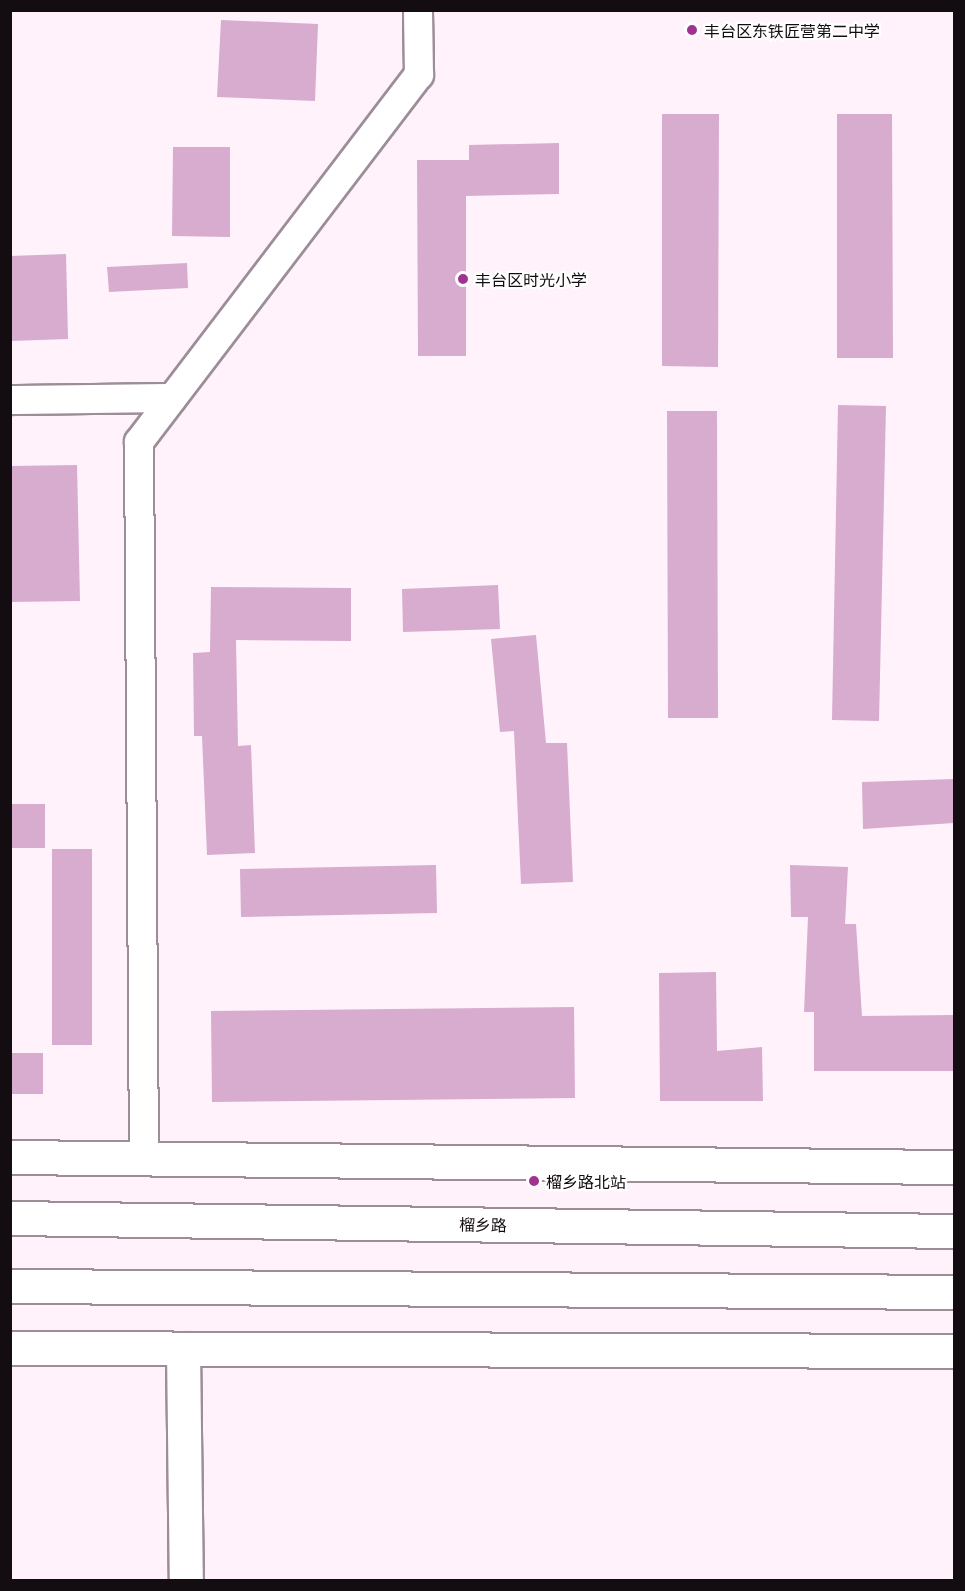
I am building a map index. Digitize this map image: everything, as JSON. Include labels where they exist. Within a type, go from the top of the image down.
[{"type":"street","points":[[144,1158],[139,442],[419,75],[418,10]]},
{"type":"street","points":[[10,400],[172,398]]},
{"type":"street","points":[[10,1157],[954,1167]]},
{"type":"street","name":"榴乡路","points":[[10,1218],[954,1231]]},
{"type":"street","points":[[10,1286],[954,1292]]},
{"type":"street","points":[[10,1348],[954,1351]]},
{"type":"street","points":[[183,1349],[186,1581]]},
{"type":"building","points":[[221,20],[318,24],[315,101],[217,97]]},
{"type":"building","points":[[662,114],[719,114],[718,367],[662,366]]},
{"type":"building","points":[[837,114],[892,114],[893,358],[837,358]]},
{"type":"building","points":[[559,143],[559,194],[466,196],[466,356],[418,356],[417,160],[469,160],[469,145]]},
{"type":"building","points":[[173,147],[230,147],[230,237],[172,236]]},
{"type":"building","points":[[66,254],[68,339],[10,341],[10,256]]},
{"type":"building","points":[[187,263],[188,288],[109,292],[107,267]]},
{"type":"building","points":[[838,405],[886,406],[879,721],[832,720]]},
{"type":"building","points":[[667,411],[717,411],[718,718],[668,718]]},
{"type":"building","points":[[77,465],[80,601],[10,602],[10,466]]},
{"type":"building","points":[[498,585],[500,629],[403,632],[402,589]]},
{"type":"building","points":[[211,587],[351,588],[351,641],[236,640],[238,746],[251,745],[255,853],[207,855],[202,736],[194,736],[193,653],[210,652]]},
{"type":"building","points":[[536,635],[546,743],[567,743],[573,882],[521,884],[514,731],[500,732],[491,639]]},
{"type":"building","points":[[954,779],[954,823],[863,829],[862,782]]},
{"type":"building","points":[[10,804],[45,804],[45,848],[10,848]]},
{"type":"building","points":[[52,849],[92,849],[92,1045],[52,1045]]},
{"type":"building","points":[[436,865],[437,913],[241,917],[240,869]]},
{"type":"building","points":[[790,865],[848,867],[845,924],[856,924],[862,1016],[954,1015],[954,1071],[814,1071],[814,1012],[804,1012],[808,917],[791,917]]},
{"type":"building","points":[[716,972],[717,1051],[762,1047],[763,1101],[660,1101],[659,973]]},
{"type":"building","points":[[574,1007],[575,1098],[212,1102],[211,1011]]},
{"type":"building","points":[[10,1053],[43,1053],[43,1094],[10,1094]]},
{"type":"place","name":"丰台区东铁匠营第二中学","points":[[692,30]]},
{"type":"place","name":"丰台区时光小学","points":[[463,279]]},
{"type":"place","name":"榴乡路北站","points":[[534,1181]]}]
